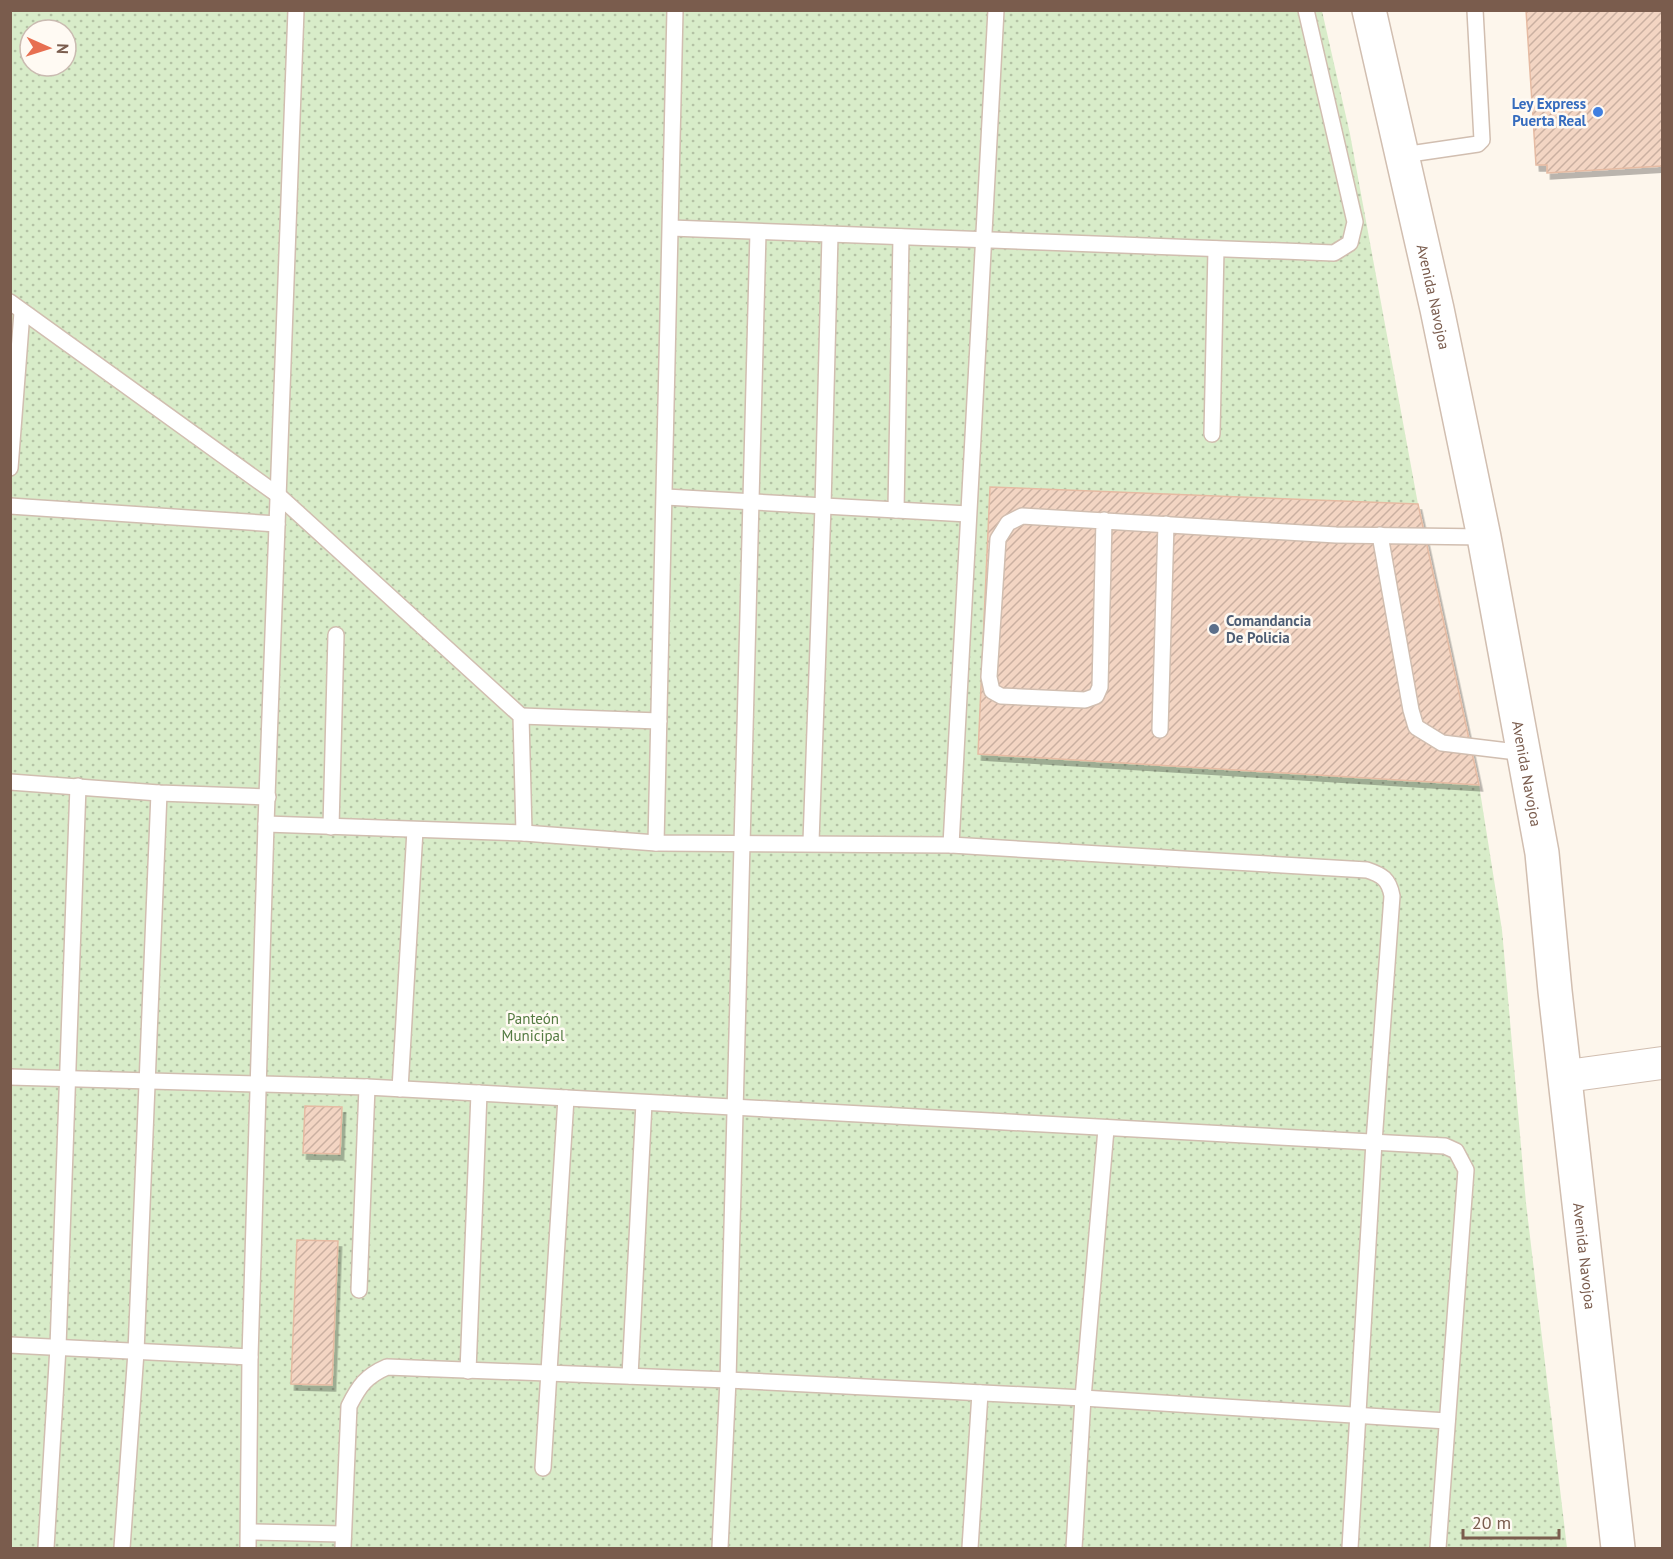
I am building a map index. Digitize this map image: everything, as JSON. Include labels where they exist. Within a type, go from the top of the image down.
[{"type":"street","name":"Avenida Navojoa","points":[[1369,10],[1404,155],[1484,537],[1542,854],[1555,991],[1618,1548]]},
{"type":"street","points":[[1566,1076],[1662,1063]]},
{"type":"lane","points":[[248,1548],[250,1357],[266,824],[296,10]]},
{"type":"lane","points":[[656,843],[666,497],[675,10]]},
{"type":"lane","points":[[951,845],[996,10]]},
{"type":"lane","points":[[670,228],[1334,253],[1350,243],[1354,222],[1306,10]]},
{"type":"lane","points":[[1404,155],[1478,144],[1482,140],[1475,10]]},
{"type":"lane","points":[[720,1548],[728,1380],[749,501],[758,232]]},
{"type":"lane","points":[[811,842],[824,506],[830,235]]},
{"type":"lane","points":[[897,510],[901,237]]},
{"type":"lane","points":[[1212,434],[1216,249]]},
{"type":"lane","points":[[16,307],[278,495],[521,716],[659,721]]},
{"type":"lane","points":[[10,468],[16,307]]},
{"type":"lane","points":[[666,497],[968,514]]},
{"type":"lane","points":[[10,506],[277,524]]},
{"type":"lane","points":[[1104,520],[1100,687],[1096,696],[1085,700],[1001,696],[992,691],[989,677],[998,539],[1008,523],[1022,516],[1104,520],[1380,536],[1484,537]]},
{"type":"lane","points":[[1160,730],[1166,524]]},
{"type":"lane","points":[[1380,536],[1416,727],[1442,742],[1525,753]]},
{"type":"lane","points":[[331,827],[336,635]]},
{"type":"lane","points":[[521,716],[524,833]]},
{"type":"lane","points":[[10,782],[268,798]]},
{"type":"lane","points":[[46,1548],[58,1347],[78,786]]},
{"type":"lane","points":[[122,1548],[136,1352],[159,793]]},
{"type":"lane","points":[[266,824],[524,833],[656,843],[811,842],[951,845],[1366,870],[1381,875],[1390,884],[1392,896],[1374,1142],[1350,1548]]},
{"type":"lane","points":[[400,1089],[416,830]]},
{"type":"lane","points":[[10,1077],[367,1087],[1445,1146],[1456,1151],[1466,1170],[1438,1548]]},
{"type":"lane","points":[[359,1290],[367,1087]]},
{"type":"lane","points":[[468,1371],[479,1093]]},
{"type":"lane","points":[[543,1468],[566,1098]]},
{"type":"lane","points":[[630,1376],[645,1103]]},
{"type":"lane","points":[[1074,1548],[1083,1398],[1106,1129]]},
{"type":"lane","points":[[10,1345],[250,1357]]},
{"type":"lane","points":[[249,1532],[343,1541],[349,1406],[359,1385],[370,1374],[387,1367],[728,1380],[1083,1398],[1447,1421]]},
{"type":"lane","points":[[970,1548],[980,1393]]},
{"type":"green space","name":"Panteón Municipal","points":[[11,11],[1322,11],[1350,134],[1418,504],[990,487],[978,754],[1479,785],[1502,930],[1526,1203],[1567,1548],[11,1548]]},
{"type":"building","name":"Ley Express Puerta Real","points":[[1526,10],[1662,10],[1662,166],[1547,173],[1547,165],[1536,165]]},
{"type":"building","name":"Comandancia De Policia","points":[[990,487],[1418,504],[1479,785],[978,754]]},
{"type":"building","points":[[305,1106],[342,1107],[340,1154],[303,1153]]},
{"type":"building","points":[[297,1240],[338,1241],[332,1385],[291,1384]]},
{"type":"place","name":"Ley Express Puerta Real","points":[[1598,112]]},
{"type":"place","name":"Comandancia De Policia","points":[[1214,629]]}]
